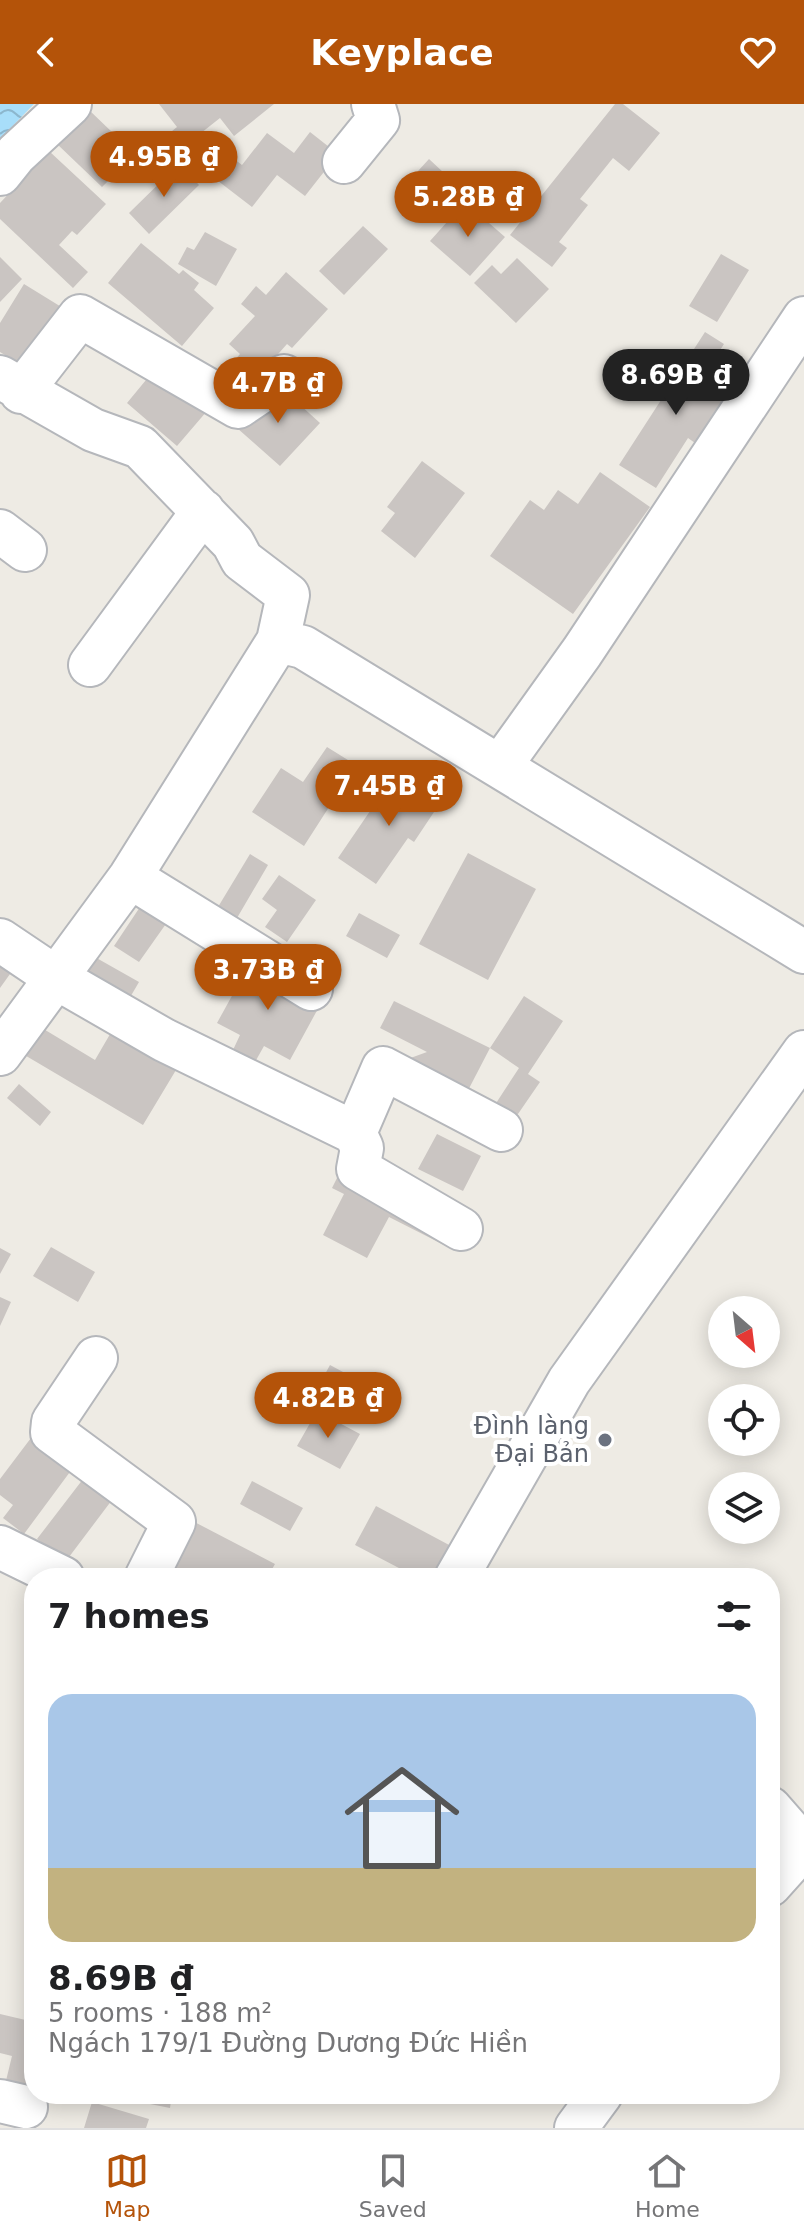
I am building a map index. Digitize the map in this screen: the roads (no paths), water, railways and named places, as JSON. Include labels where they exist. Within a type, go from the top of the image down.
[{"type":"street","points":[[0,174],[16,154],[70,104]]},
{"type":"street","points":[[344,162],[378,120],[373,104]]},
{"type":"street","points":[[0,1054],[130,877],[278,641],[288,595],[242,560],[233,543],[140,447],[93,430],[10,384],[80,316],[238,407],[284,376]]},
{"type":"street","points":[[501,765],[582,652],[804,318]]},
{"type":"street","points":[[90,665],[203,511]]},
{"type":"street","points":[[278,641],[303,647],[804,952]]},
{"type":"street","points":[[130,877],[311,989]]},
{"type":"street","points":[[0,940],[58,979],[164,1040],[355,1133],[362,1148],[358,1169],[461,1229]]},
{"type":"street","points":[[462,1568],[569,1381],[804,1052]]},
{"type":"street","points":[[355,1133],[383,1068],[501,1130]]},
{"type":"street","points":[[96,1358],[53,1422],[52,1432],[174,1522],[151,1568]]},
{"type":"street","points":[[3,1555],[37,1568]]},
{"type":"street","points":[[780,1819],[804,1847],[780,1874]]},
{"type":"street","points":[[576,2128],[594,2104]]},
{"type":"water","points":[[0,104],[34,104],[0,139]]},
{"type":"place","name":"Đình làng Đại Bản","points":[[605,1440]]}]
